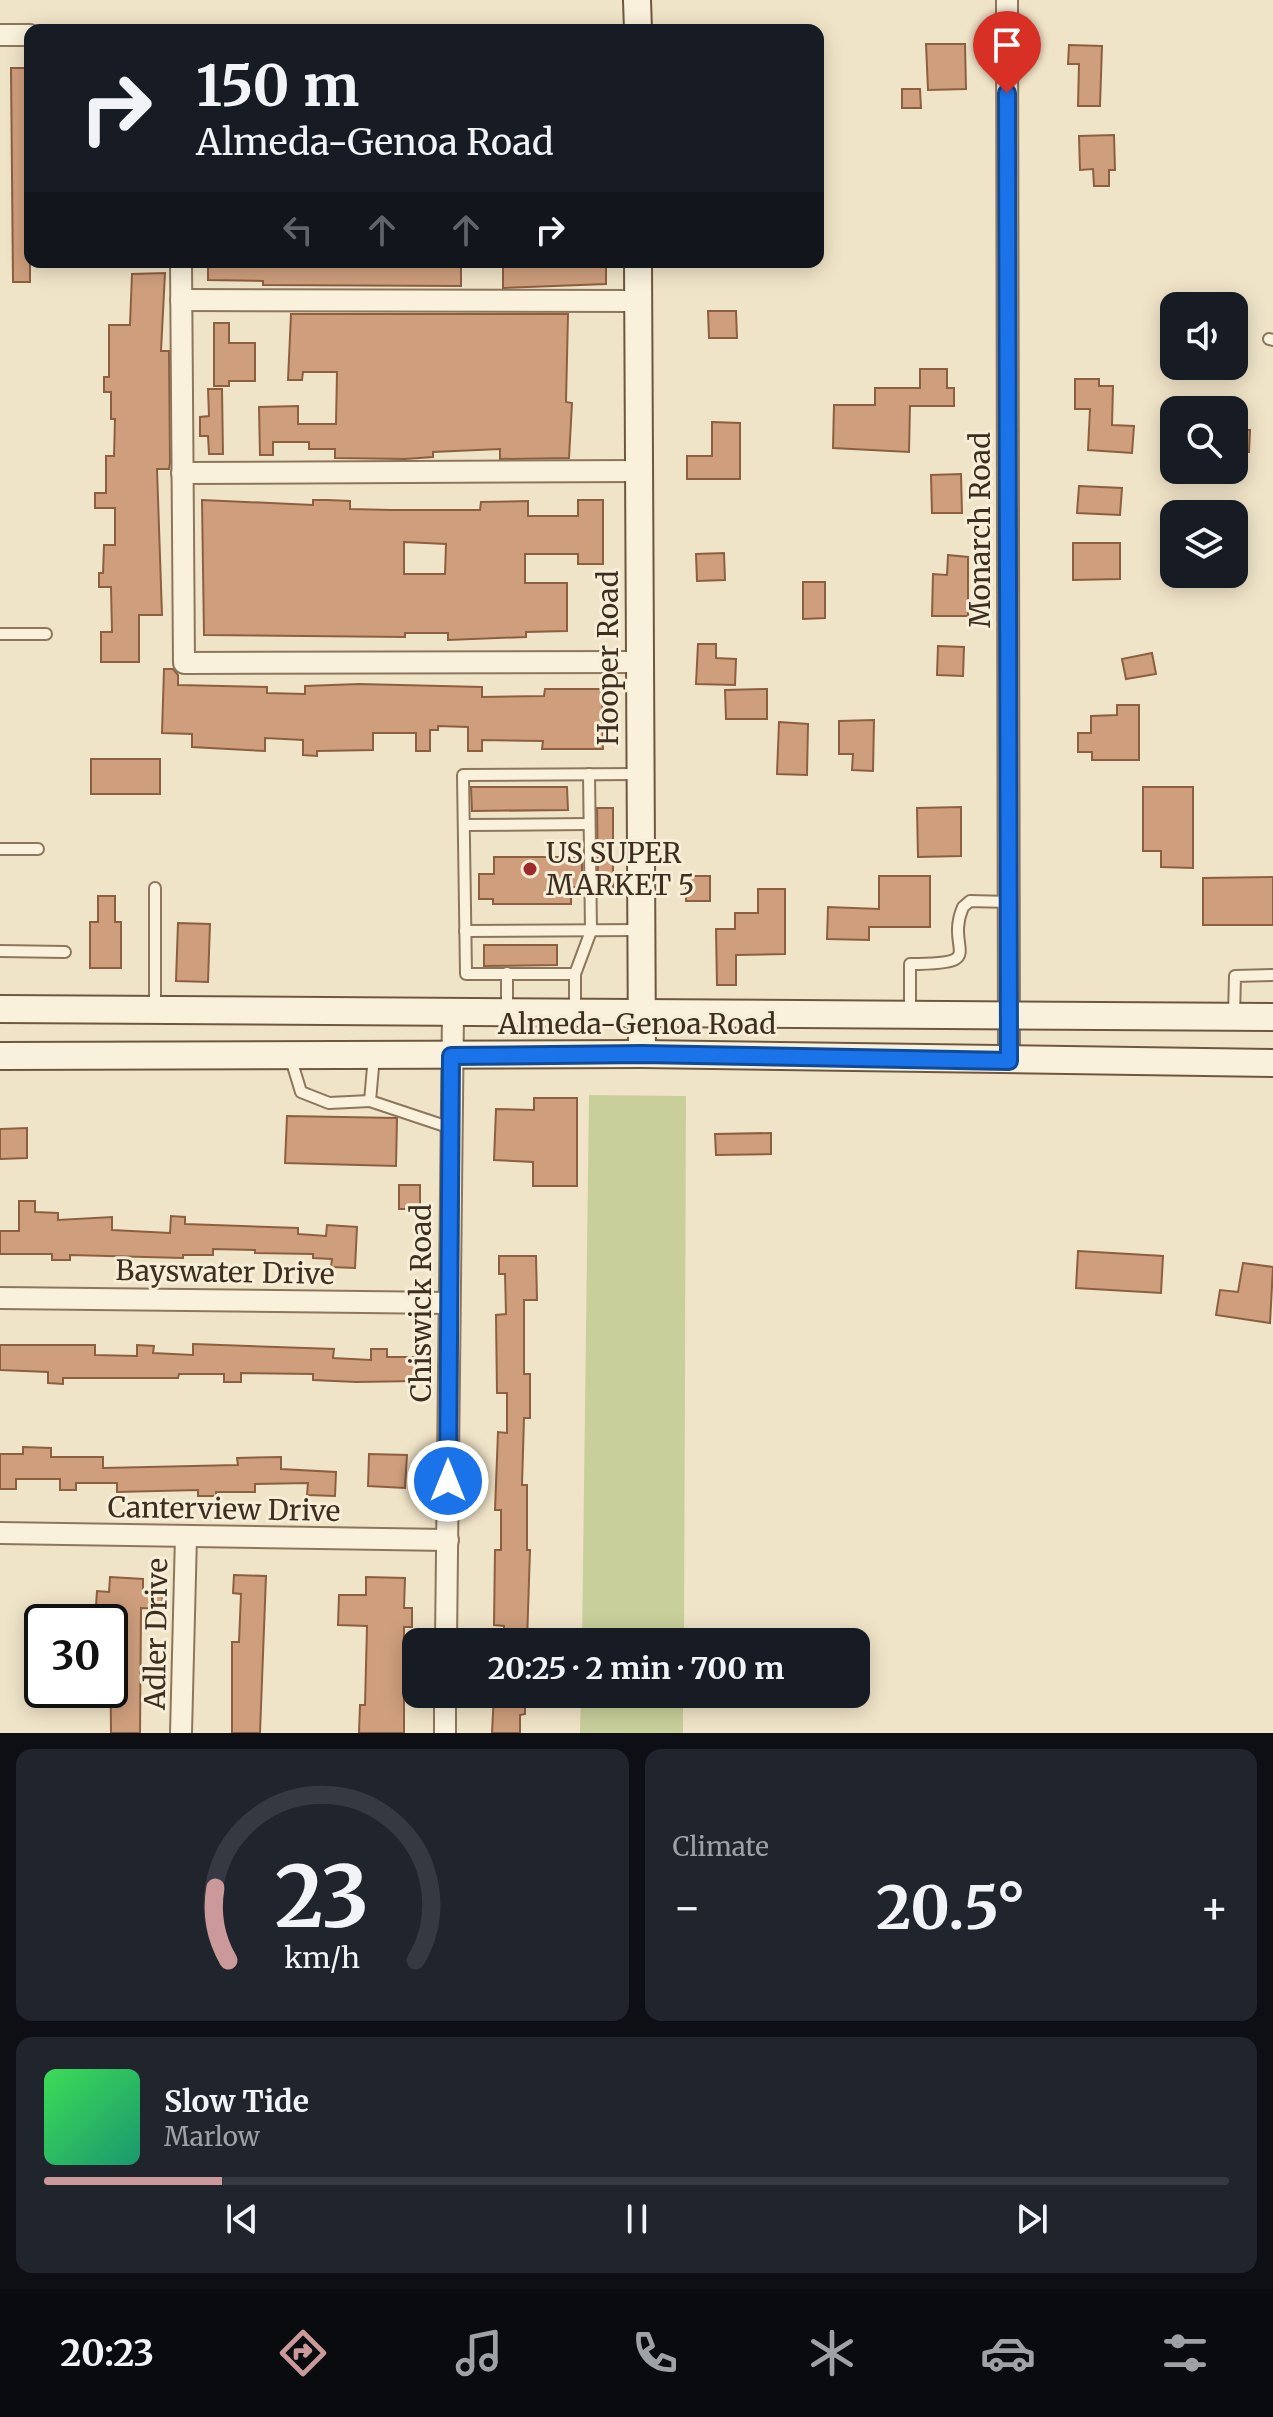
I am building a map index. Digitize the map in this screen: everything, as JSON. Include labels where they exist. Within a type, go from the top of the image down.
[{"type":"main road","points":[[637,0],[638,24]]},
{"type":"main road","name":"Hooper Road","points":[[638,268],[642,1054]]},
{"type":"main road","name":"Almeda-Genoa Road","points":[[0,1009],[642,1010],[1273,1017]]},
{"type":"main road","name":"Almeda-Genoa Road","points":[[0,1056],[642,1054],[1273,1063]]},
{"type":"street","name":"Monarch Road","points":[[1007,0],[1009,1061]]},
{"type":"street","points":[[0,35],[24,35]]},
{"type":"street","points":[[181,268],[184,663],[640,662]]},
{"type":"street","points":[[181,300],[638,301]]},
{"type":"street","points":[[182,473],[639,471]]},
{"type":"street","name":"Chiswick Road","points":[[446,1628],[453,1012]]},
{"type":"street","name":"Bayswater Drive","points":[[0,1298],[449,1303]]},
{"type":"street","name":"Canterview Drive","points":[[0,1533],[448,1540]]},
{"type":"street","name":"Adler Drive","points":[[181,1733],[186,1536]]},
{"type":"street","points":[[445,1708],[445,1733]]},
{"type":"lane","points":[[0,634],[46,634]]},
{"type":"lane","points":[[575,1012],[575,974],[591,931],[589,774]]},
{"type":"lane","points":[[575,974],[466,974],[463,775],[640,774]]},
{"type":"lane","points":[[464,825],[589,824]]},
{"type":"lane","points":[[0,849],[38,849]]},
{"type":"lane","points":[[155,888],[155,1010]]},
{"type":"lane","points":[[910,1014],[910,964],[948,964],[956,960],[960,952],[963,907],[970,901],[1009,902]]},
{"type":"lane","points":[[465,931],[641,930]]},
{"type":"lane","points":[[0,951],[65,952]]},
{"type":"lane","points":[[507,973],[507,1012]]},
{"type":"lane","points":[[1234,1016],[1235,976],[1273,975]]},
{"type":"lane","points":[[290,1056],[301,1092],[329,1103],[370,1101],[451,1128]]},
{"type":"lane","points":[[370,1101],[374,1056]]},
{"type":"green space","points":[[589,1095],[686,1096],[684,1628],[582,1628]]},
{"type":"green space","points":[[581,1708],[683,1708],[683,1733],[580,1733]]},
{"type":"building","points":[[926,44],[965,44],[966,89],[928,90]]},
{"type":"building","points":[[1069,45],[1102,46],[1100,106],[1078,106],[1079,64],[1068,64]]},
{"type":"building","points":[[11,68],[24,68],[24,268],[30,268],[30,282],[13,282]]},
{"type":"building","points":[[902,89],[920,89],[921,108],[902,108]]},
{"type":"building","points":[[1114,135],[1115,170],[1109,170],[1109,186],[1094,186],[1093,169],[1080,170],[1079,136]]},
{"type":"building","points":[[208,268],[461,268],[461,286],[263,285],[263,281],[208,280]]},
{"type":"building","points":[[503,268],[606,268],[606,284],[503,288]]},
{"type":"building","points":[[165,273],[161,351],[169,351],[170,463],[169,469],[157,469],[162,615],[139,615],[139,662],[101,662],[101,632],[112,632],[111,587],[99,587],[99,573],[103,573],[104,545],[115,545],[115,508],[95,508],[95,493],[106,493],[106,456],[114,456],[115,419],[111,419],[111,392],[104,392],[104,377],[109,377],[109,325],[130,325],[132,274]]},
{"type":"building","points":[[708,311],[736,311],[737,338],[709,338]]},
{"type":"building","points":[[291,314],[568,314],[566,402],[572,403],[569,458],[500,459],[500,449],[433,452],[433,457],[405,459],[335,458],[335,449],[309,449],[309,442],[273,442],[273,455],[260,455],[259,407],[298,406],[298,424],[336,424],[337,372],[303,372],[302,380],[288,380]]},
{"type":"building","points":[[214,323],[229,323],[229,343],[255,343],[255,381],[229,381],[229,386],[214,386]]},
{"type":"building","points":[[920,369],[947,369],[947,388],[954,388],[954,406],[910,406],[909,452],[833,448],[834,405],[875,405],[875,388],[920,388]]},
{"type":"building","points":[[1075,379],[1099,379],[1099,386],[1113,386],[1112,425],[1134,426],[1132,453],[1088,450],[1090,409],[1075,409]]},
{"type":"building","points":[[208,389],[222,389],[223,454],[209,454],[208,436],[200,436],[200,417],[209,416]]},
{"type":"building","points":[[712,422],[740,423],[740,479],[687,479],[687,456],[712,456]]},
{"type":"building","points":[[961,474],[962,513],[932,513],[931,475]]},
{"type":"building","points":[[1079,486],[1122,488],[1120,515],[1077,513]]},
{"type":"building","points":[[202,500],[313,505],[313,500],[350,501],[350,509],[391,510],[480,510],[481,502],[528,501],[528,516],[578,516],[578,500],[603,500],[603,564],[578,564],[578,554],[525,554],[525,583],[567,583],[567,631],[526,632],[526,637],[448,640],[448,633],[405,633],[405,637],[204,635]],"holes":[[[404,542],[446,544],[445,574],[404,574]]]},
{"type":"building","points":[[1073,543],[1120,543],[1120,579],[1073,580]]},
{"type":"building","points":[[724,553],[725,580],[697,581],[696,554]]},
{"type":"building","points":[[948,555],[968,557],[968,616],[932,616],[933,574],[947,575]]},
{"type":"building","points":[[803,582],[825,582],[825,618],[803,619]]},
{"type":"building","points":[[698,644],[716,644],[716,658],[736,659],[735,685],[696,684]]},
{"type":"building","points":[[938,646],[964,647],[963,676],[937,675]]},
{"type":"building","points":[[1152,653],[1156,674],[1126,679],[1122,659]]},
{"type":"building","points":[[164,669],[173,669],[178,675],[178,685],[267,687],[267,693],[305,694],[305,686],[359,684],[482,687],[482,697],[544,696],[545,689],[602,689],[603,749],[542,749],[543,741],[482,740],[482,751],[468,751],[468,727],[438,726],[438,730],[430,730],[430,751],[416,751],[416,733],[373,733],[373,750],[317,751],[317,756],[303,755],[303,740],[265,738],[265,751],[192,747],[192,734],[162,733]]},
{"type":"building","points":[[767,689],[767,719],[726,719],[725,690]]},
{"type":"building","points":[[1117,705],[1139,705],[1139,760],[1092,760],[1092,752],[1078,752],[1078,733],[1091,733],[1091,716],[1117,715]]},
{"type":"building","points":[[874,720],[873,771],[852,770],[853,754],[839,754],[839,721]]},
{"type":"building","points":[[779,722],[808,724],[807,775],[777,774]]},
{"type":"building","points":[[91,759],[160,759],[160,794],[91,794]]},
{"type":"building","points":[[471,787],[567,787],[568,810],[472,811]]},
{"type":"building","points":[[1143,787],[1193,787],[1193,868],[1161,867],[1161,851],[1143,851]]},
{"type":"building","points":[[961,807],[961,856],[918,857],[917,808]]},
{"type":"building","points":[[597,808],[613,808],[613,887],[598,887]]},
{"type":"building","points":[[494,857],[582,857],[582,887],[571,887],[571,904],[493,904],[493,899],[479,899],[479,874],[494,874]]},
{"type":"building","points":[[686,876],[710,876],[710,901],[686,901]]},
{"type":"building","points":[[879,876],[930,876],[930,927],[869,927],[869,940],[827,939],[828,907],[879,909]]},
{"type":"building","points":[[1273,877],[1273,925],[1203,925],[1203,878]]},
{"type":"building","points":[[758,889],[785,889],[785,954],[736,955],[736,985],[717,985],[716,929],[735,929],[735,913],[758,913]]},
{"type":"building","points":[[98,896],[115,896],[115,922],[121,922],[121,968],[90,968],[90,922],[98,922]]},
{"type":"building","points":[[178,923],[210,924],[208,982],[176,981]]},
{"type":"building","points":[[484,945],[557,945],[557,965],[484,966]]},
{"type":"building","points":[[534,1098],[577,1098],[577,1186],[533,1186],[533,1162],[494,1160],[496,1109],[534,1110]]},
{"type":"building","points":[[287,1116],[397,1118],[396,1166],[285,1163]]},
{"type":"building","points":[[27,1128],[27,1158],[0,1159],[0,1129]]},
{"type":"building","points":[[771,1133],[771,1154],[716,1155],[715,1134]]},
{"type":"building","points":[[399,1185],[420,1185],[420,1209],[399,1209]]},
{"type":"building","points":[[19,1201],[35,1201],[35,1212],[58,1213],[58,1220],[112,1217],[112,1230],[170,1233],[171,1216],[185,1217],[185,1224],[298,1228],[298,1234],[326,1236],[327,1225],[357,1227],[355,1268],[331,1267],[332,1259],[313,1258],[313,1254],[255,1253],[255,1250],[213,1249],[213,1255],[183,1255],[183,1258],[70,1255],[70,1260],[52,1260],[52,1254],[0,1254],[0,1231],[19,1231]]},
{"type":"building","points":[[1078,1251],[1163,1256],[1161,1293],[1076,1288]]},
{"type":"building","points":[[499,1256],[536,1256],[537,1300],[524,1300],[524,1374],[530,1374],[530,1418],[524,1418],[522,1485],[527,1485],[527,1550],[530,1550],[527,1628],[494,1625],[495,1550],[501,1550],[501,1510],[495,1510],[498,1432],[507,1433],[507,1393],[497,1393],[496,1315],[506,1314],[505,1274],[499,1274]]},
{"type":"building","points":[[1243,1263],[1273,1267],[1270,1323],[1216,1315],[1220,1290],[1238,1292]]},
{"type":"building","points":[[193,1344],[334,1349],[333,1358],[371,1360],[371,1349],[387,1349],[387,1357],[417,1357],[417,1381],[356,1382],[313,1380],[313,1374],[241,1373],[241,1382],[224,1382],[224,1374],[179,1374],[178,1378],[63,1378],[63,1384],[48,1383],[48,1372],[0,1370],[0,1345],[95,1345],[95,1355],[137,1356],[137,1345],[154,1346],[153,1353],[193,1355]]},
{"type":"building","points":[[23,1447],[51,1448],[51,1457],[103,1457],[103,1468],[238,1465],[237,1458],[281,1457],[281,1469],[336,1472],[335,1496],[307,1495],[308,1483],[255,1484],[255,1492],[216,1492],[216,1496],[198,1496],[198,1490],[117,1492],[117,1483],[76,1483],[76,1490],[60,1490],[60,1479],[16,1479],[16,1489],[0,1489],[0,1454],[23,1454]]},
{"type":"building","points":[[369,1454],[407,1455],[405,1488],[368,1486]]},
{"type":"building","points":[[234,1575],[266,1576],[260,1733],[232,1733],[232,1642],[239,1642],[241,1594],[233,1593]]},
{"type":"building","points":[[110,1577],[143,1579],[143,1589],[163,1590],[162,1609],[141,1608],[140,1733],[111,1733],[111,1708],[128,1708],[128,1604],[96,1604],[97,1591],[109,1592]]},
{"type":"building","points":[[366,1577],[405,1578],[404,1608],[412,1608],[412,1627],[402,1628],[404,1733],[359,1733],[360,1705],[365,1705],[367,1626],[338,1625],[339,1595],[366,1595]]},
{"type":"building","points":[[493,1708],[525,1708],[525,1714],[520,1715],[520,1733],[492,1733]]},
{"type":"place","name":"US SUPER MARKET 5","points":[[530,869]]},
{"type":"route","points":[[448,1481],[451,1056],[642,1054],[1009,1061],[1007,93]]}]
